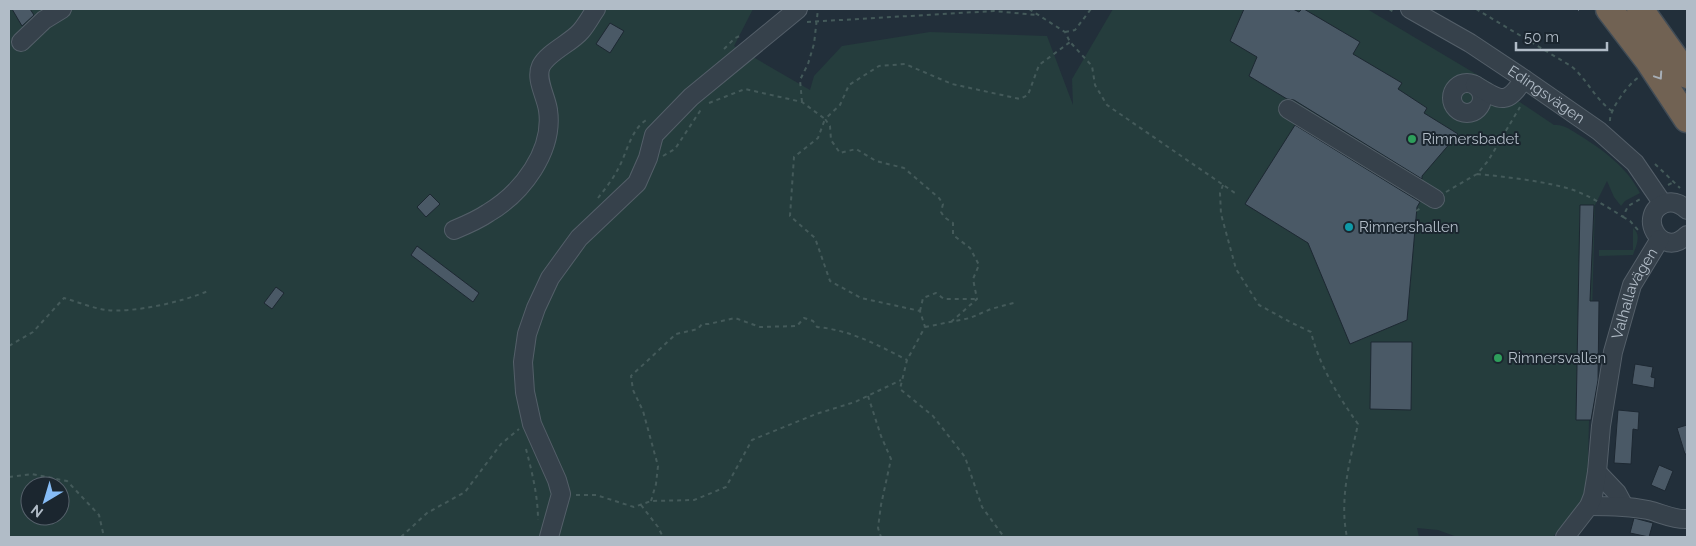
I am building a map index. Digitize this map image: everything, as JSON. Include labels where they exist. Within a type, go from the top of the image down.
[{"type":"highway","points":[[1609,9],[1648,60],[1687,119]]},
{"type":"highway","points":[[1640,9],[1687,75]]},
{"type":"street","points":[[21,42],[44,20],[62,9]]},
{"type":"street","points":[[454,230],[489,213],[508,198],[523,182],[538,161],[545,144],[548,124],[548,110],[539,78],[541,66],[548,57],[581,31],[596,9]]},
{"type":"street","name":"Edingsvägen","points":[[1410,9],[1524,78],[1599,131],[1629,156],[1641,170],[1663,204]]},
{"type":"street","points":[[550,537],[562,494],[532,424],[525,392],[523,362],[527,334],[536,308],[550,278],[578,238],[637,183],[654,135],[691,97],[802,16]]},
{"type":"street","points":[[1456,73],[1492,96],[1505,98],[1515,92],[1524,78]]},
{"type":"street","points":[[1288,109],[1435,199]]},
{"type":"street","points":[[1687,210],[1677,203],[1663,204],[1656,211],[1652,221],[1653,230],[1660,239],[1673,243],[1680,241],[1687,235]]},
{"type":"street","name":"Valhallavägen","points":[[1565,537],[1589,506],[1593,496],[1601,426],[1613,352],[1620,325],[1632,285],[1660,239]]},
{"type":"street","points":[[1597,472],[1617,493],[1624,506]]},
{"type":"street","points":[[1589,506],[1624,506],[1649,510],[1681,520],[1687,519]]},
{"type":"path","points":[[802,102],[800,80],[808,64],[814,44],[818,9]]},
{"type":"path","points":[[1029,9],[1065,32],[1070,42],[1092,66],[1095,85],[1107,105],[1235,193]]},
{"type":"path","points":[[1065,32],[1075,30],[1091,9]]},
{"type":"path","points":[[1476,9],[1571,66],[1612,111]]},
{"type":"path","points":[[802,16],[816,22],[994,11],[1039,15]]},
{"type":"path","points":[[920,311],[861,298],[830,281],[815,238],[790,216],[794,156],[818,138],[825,119],[840,105],[849,85],[879,66],[905,64],[952,84],[1020,99],[1028,94],[1039,65],[1070,42]]},
{"type":"path","points":[[1613,126],[1610,118],[1612,111],[1629,85],[1640,78]]},
{"type":"path","points":[[696,108],[745,89],[802,102],[825,119],[830,126],[831,140],[840,153],[856,149],[876,161],[904,168],[939,198],[942,204],[941,212],[944,217],[953,223],[953,235],[970,248],[979,265],[973,279],[977,299]]},
{"type":"path","points":[[644,167],[675,149],[705,105]]},
{"type":"path","points":[[1521,105],[1488,161],[1477,174],[1559,186],[1576,191],[1603,204],[1623,217],[1635,226],[1640,236]]},
{"type":"path","points":[[1653,162],[1674,182]]},
{"type":"path","points":[[1223,185],[1220,193],[1222,214],[1236,269],[1259,305],[1310,332],[1338,397],[1358,424],[1347,477],[1344,504],[1347,537]]},
{"type":"path","points":[[1623,217],[1628,206],[1645,197]]},
{"type":"path","points":[[9,346],[33,332],[64,298],[105,310],[132,310],[193,298],[208,291]]},
{"type":"path","points":[[977,299],[944,299],[936,293],[923,298],[920,311],[925,327],[907,360],[900,389],[933,416],[965,457],[982,507],[1004,537]]},
{"type":"path","points":[[951,322],[977,299]]},
{"type":"path","points":[[925,327],[970,318],[991,309],[1017,302]]},
{"type":"path","points":[[651,501],[656,484],[658,466],[643,411],[633,390],[631,376],[676,334],[698,329],[702,324],[735,318],[760,327],[797,326],[804,318],[813,321],[817,327],[833,328],[869,340],[907,360]]},
{"type":"path","points":[[562,494],[596,495],[634,507],[651,501],[694,500],[726,486],[752,440],[816,414],[854,402],[902,379]]},
{"type":"path","points":[[868,396],[891,459],[878,528],[881,537]]},
{"type":"path","points":[[525,447],[537,499],[537,524]]},
{"type":"path","points":[[9,477],[32,474],[66,481],[99,515],[104,537]]},
{"type":"path","points":[[641,505],[658,527],[663,537]]},
{"type":"green space","points":[[9,9],[753,9],[734,46],[810,90],[814,76],[842,46],[930,32],[1047,36],[1073,105],[1072,79],[1113,9],[1367,9],[1496,86],[1554,125],[1561,125],[1588,141],[1621,167],[1640,193],[1625,201],[1621,206],[1614,197],[1607,181],[1595,205],[1587,494],[1553,537],[1457,537],[1438,530],[1417,528],[1419,537],[9,537]]},
{"type":"green space","points":[[1633,228],[1638,237],[1633,255],[1599,256],[1599,250],[1633,250]]},
{"type":"building","points":[[12,9],[30,9],[34,15],[22,26]]},
{"type":"building","points":[[1244,9],[1293,9],[1299,12],[1304,9],[1360,42],[1353,54],[1402,83],[1398,89],[1427,108],[1424,113],[1458,134],[1422,176],[1422,179],[1294,100],[1287,99],[1249,76],[1257,57],[1230,41]]},
{"type":"building","points":[[610,23],[624,31],[610,53],[596,44]]},
{"type":"building","name":"Rimnershallen","points":[[1295,125],[1420,202],[1417,207],[1407,320],[1350,344],[1308,243],[1245,204]]},
{"type":"building","points":[[430,194],[440,204],[426,217],[417,207]]},
{"type":"building","points":[[1580,205],[1594,205],[1590,301],[1599,301],[1598,380],[1591,420],[1576,420]]},
{"type":"building","points":[[417,246],[479,293],[473,302],[411,255]]},
{"type":"building","points":[[276,287],[284,293],[272,309],[264,303]]},
{"type":"building","points":[[1371,342],[1412,342],[1411,410],[1370,409]]},
{"type":"building","points":[[1635,364],[1653,367],[1651,377],[1655,378],[1654,388],[1632,384]]},
{"type":"building","points":[[1618,410],[1639,412],[1638,430],[1633,429],[1631,464],[1614,463]]},
{"type":"building","points":[[1687,425],[1687,454],[1685,454],[1677,428]]},
{"type":"building","points":[[1659,465],[1673,471],[1665,491],[1651,485]]},
{"type":"building","points":[[1634,518],[1653,523],[1649,537],[1630,533]]},
{"type":"place","name":"Rimnersbadet","points":[[1412,139]]},
{"type":"place","name":"Rimnershallen","points":[[1349,227]]},
{"type":"place","name":"Rimnersvallen","points":[[1498,358]]}]
